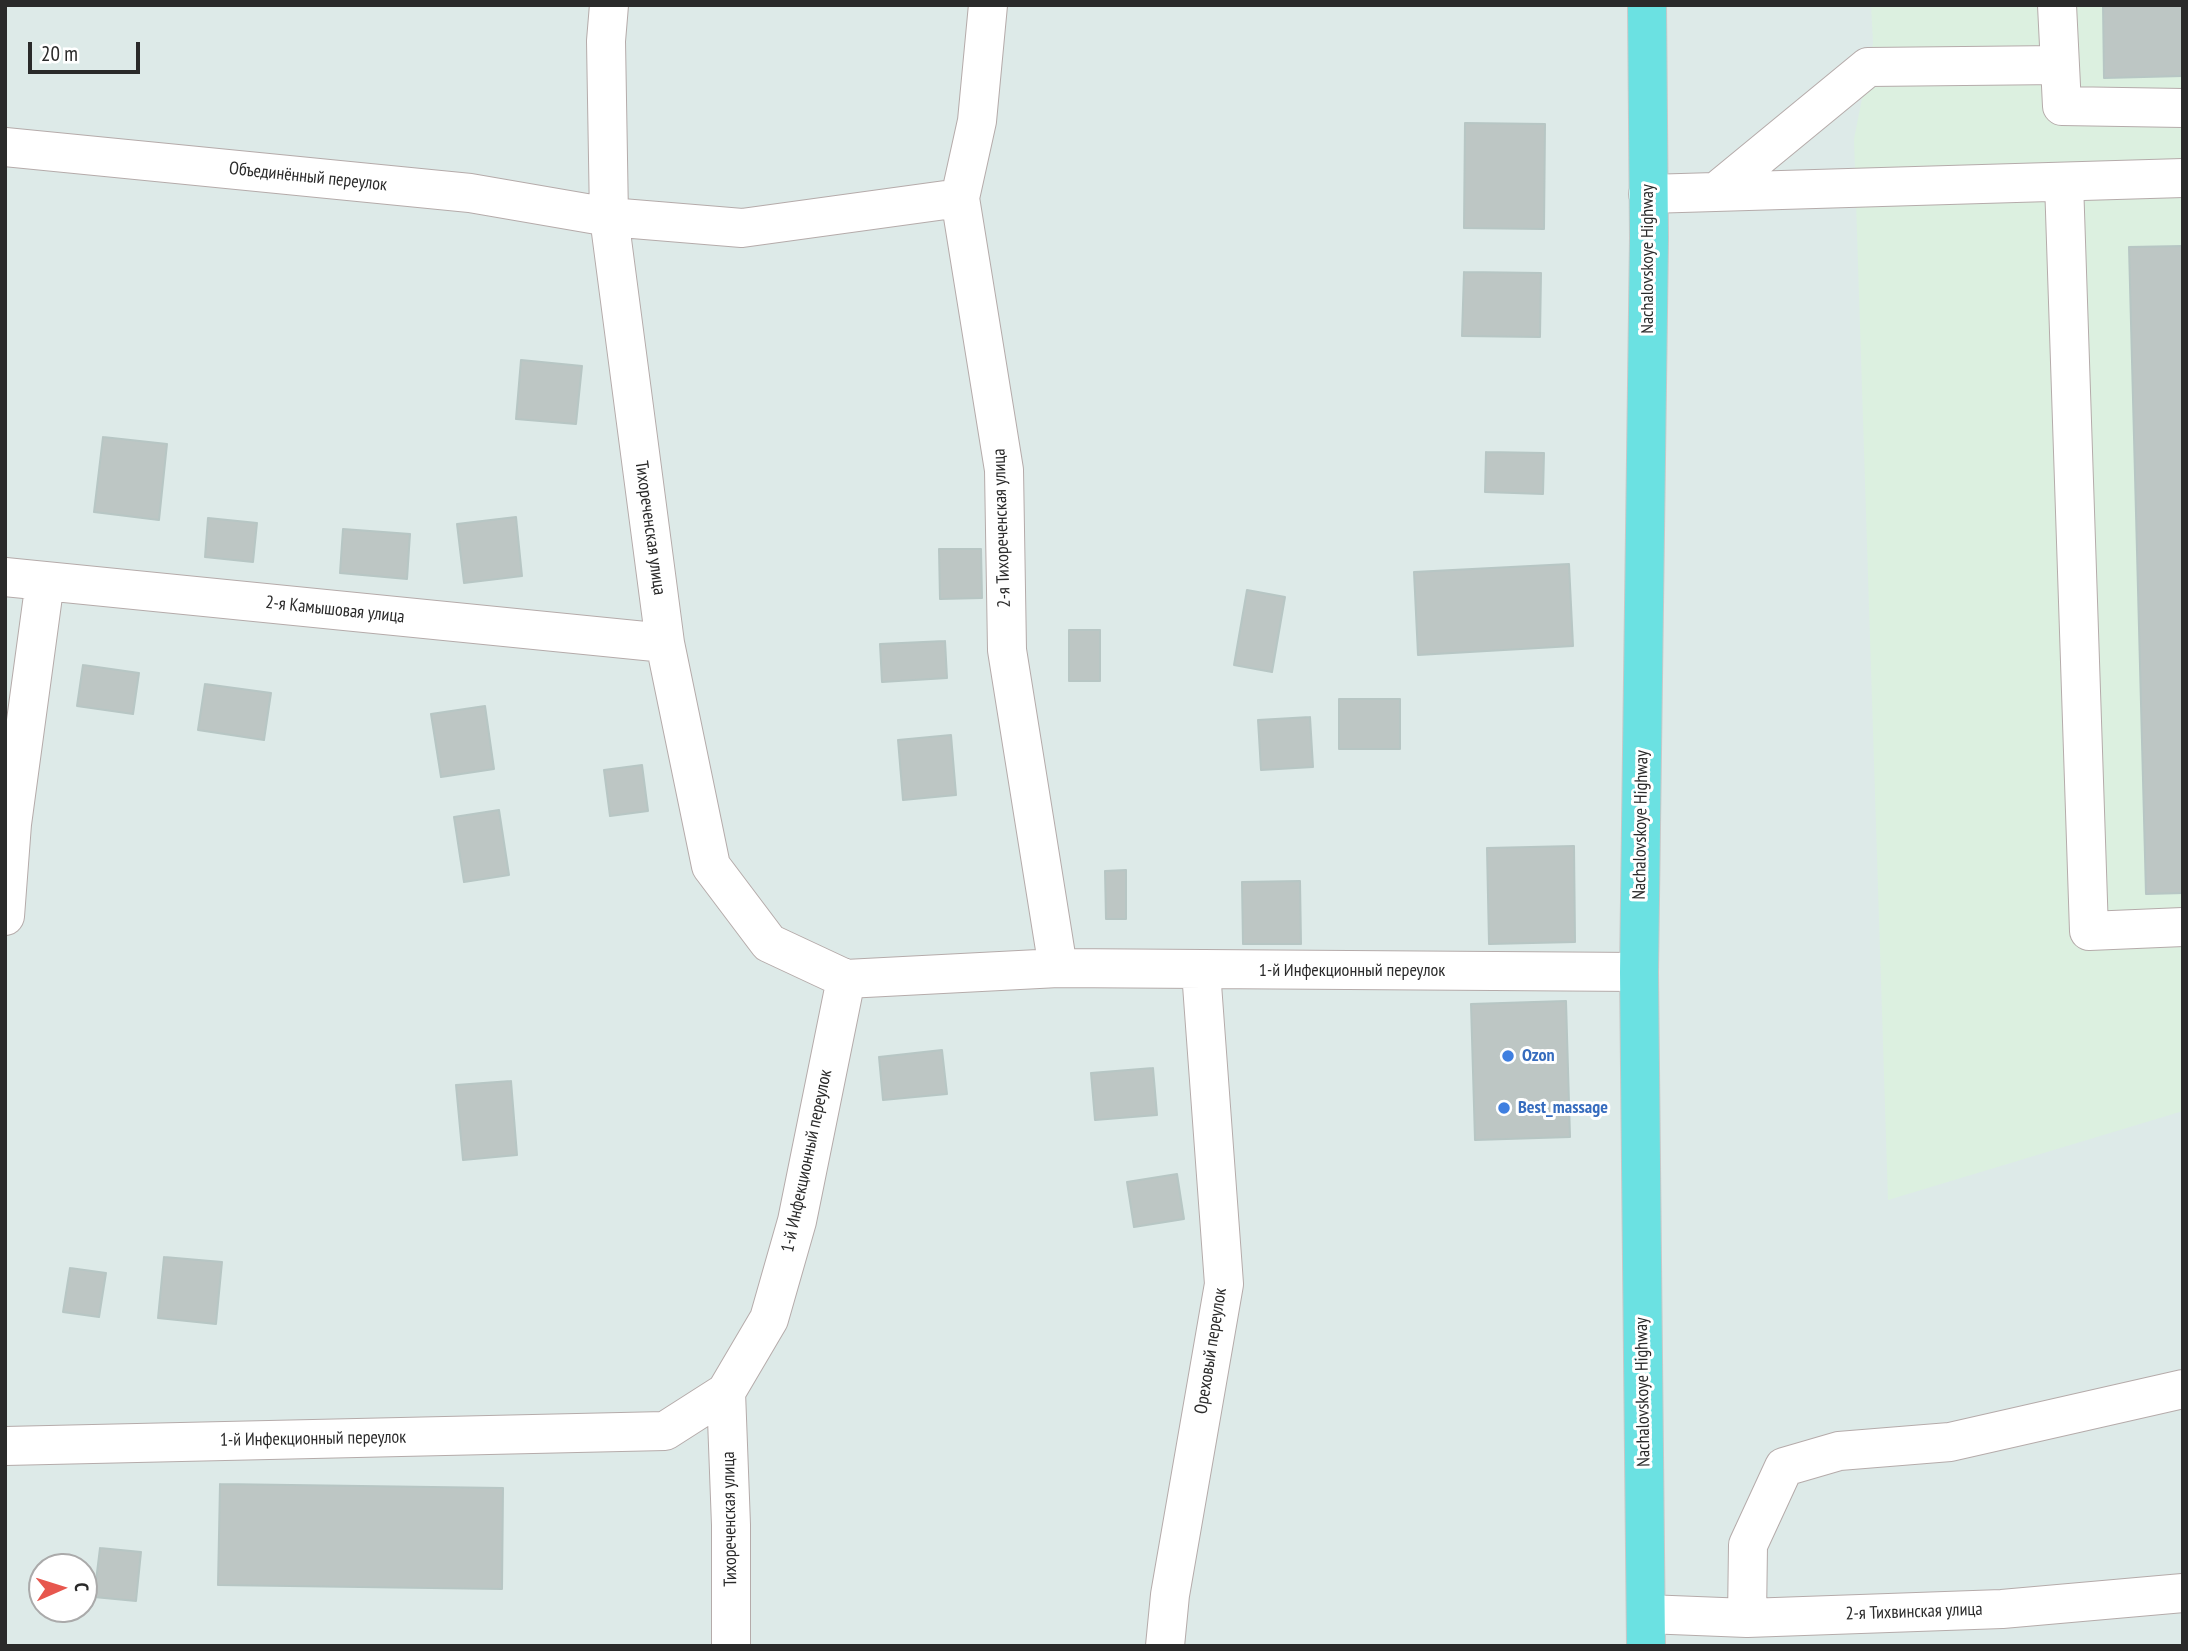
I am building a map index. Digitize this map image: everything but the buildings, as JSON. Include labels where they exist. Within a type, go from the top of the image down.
[{"type":"main road","name":"Nachalovskoye Highway","points":[[1646,1630],[1639,972],[1648,194],[1647,5]]},
{"type":"street","name":"Тихореченская улица","points":[[609,5],[606,41],[609,217],[665,643],[710,866],[769,943],[846,979]]},
{"type":"street","name":"2-я Тихореченская улица","points":[[988,5],[977,121],[960,198],[1004,470],[1007,650],[1058,968]]},
{"type":"street","points":[[2057,5],[2062,106],[2183,108]]},
{"type":"street","points":[[1716,192],[1868,67],[2060,65]]},
{"type":"street","name":"Объединённый переулок","points":[[5,147],[470,193],[609,217],[742,228],[960,198]]},
{"type":"street","points":[[1648,194],[2183,178]]},
{"type":"street","points":[[2064,182],[2089,931],[2183,928]]},
{"type":"street","name":"2-я Камышовая улица","points":[[5,577],[665,643]]},
{"type":"street","points":[[5,916],[12,824],[45,581]]},
{"type":"street","name":"1-й Инфекционный переулок","points":[[5,1446],[665,1431],[726,1392],[769,1319],[797,1221],[846,979],[1058,968],[1639,972]]},
{"type":"street","name":"Ореховый переулок","points":[[1165,1646],[1170,1595],[1224,1284],[1201,971]]},
{"type":"street","points":[[1747,1618],[1748,1545],[1784,1467],[1839,1451],[1950,1443],[2183,1389]]},
{"type":"street","name":"Тихореченская улица","points":[[726,1392],[731,1525],[731,1646]]},
{"type":"street","name":"2-я Тихвинская улица","points":[[1646,1630],[1747,1618],[2002,1609],[2183,1593]]},
{"type":"shaded area","points":[[1871,5],[2183,5],[2183,1111],[1888,1200],[1854,139],[1873,43]]},
{"type":"place","name":"Ozon","points":[[1508,1056]]},
{"type":"place","name":"Best_massage","points":[[1504,1108]]}]
